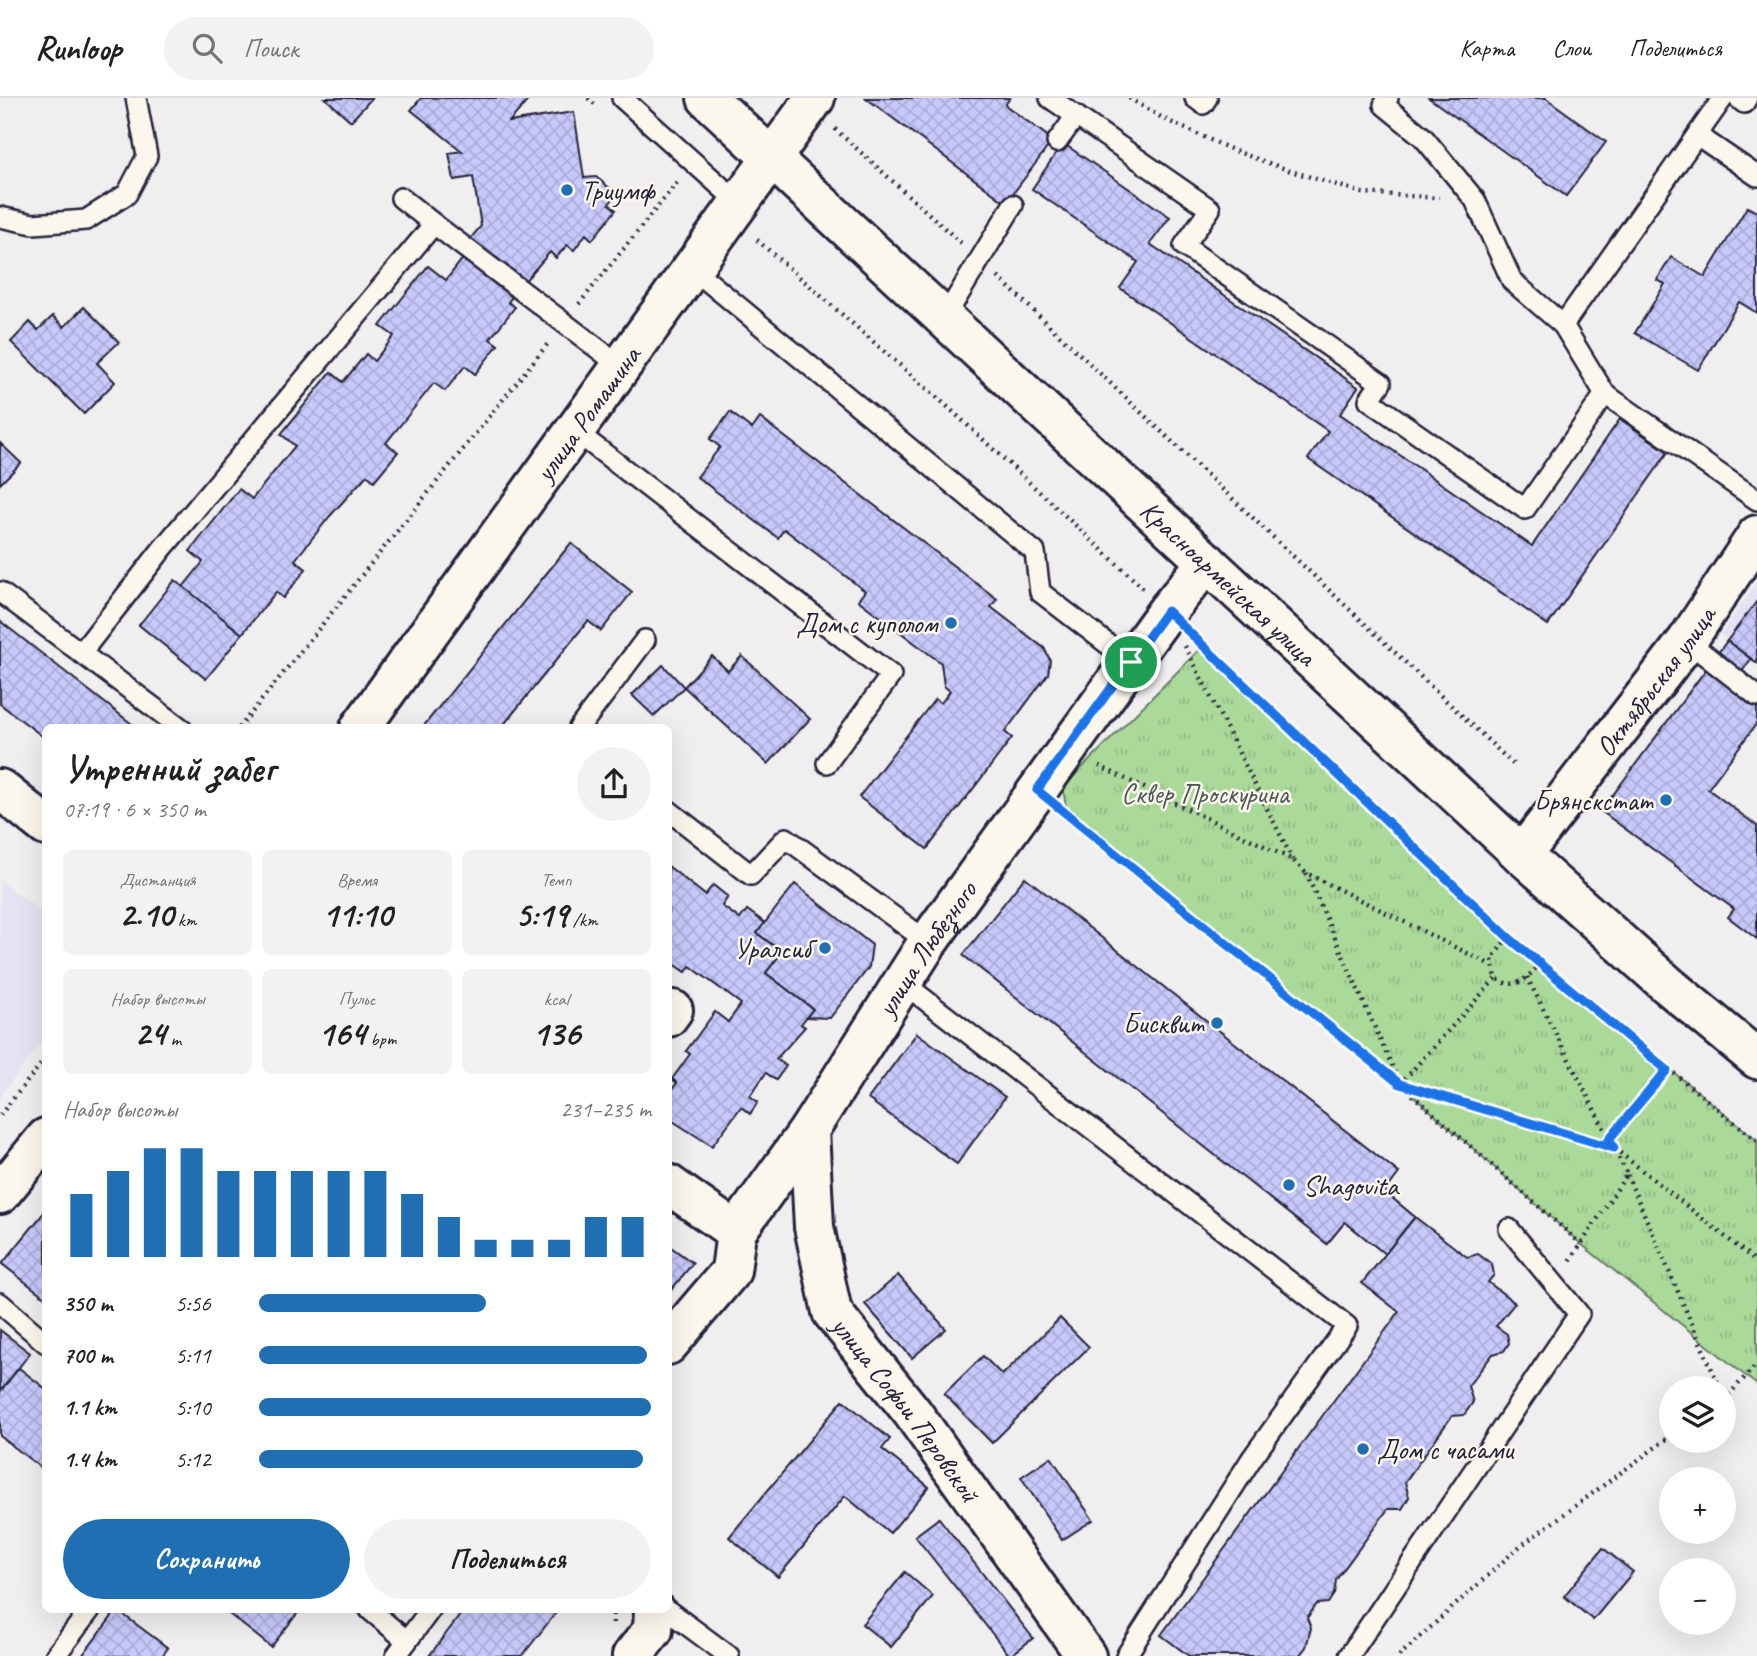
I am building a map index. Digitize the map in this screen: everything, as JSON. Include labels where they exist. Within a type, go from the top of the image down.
[{"type":"street","name":"Красноармейская улица","points":[[707,98],[1522,855],[1669,986],[1757,1059]]},
{"type":"street","name":"улица Ромашина","points":[[363,724],[813,102]]},
{"type":"street","name":"Октябрьская улица","points":[[1522,855],[1687,641],[1757,535]]},
{"type":"street","name":"улица Любезного","points":[[672,1340],[731,1271],[736,1232],[809,1130],[928,942],[1167,611],[1207,562]]},
{"type":"street","points":[[0,789],[42,823]]},
{"type":"street","name":"улица Софьи Перовской","points":[[809,1130],[814,1227],[832,1312],[912,1412],[1086,1656]]},
{"type":"street","points":[[0,1194],[42,1143]]},
{"type":"street","points":[[672,1187],[736,1232]]},
{"type":"street","points":[[632,1656],[653,1630],[654,1613]]},
{"type":"lane","points":[[0,217],[33,224],[86,220],[127,194],[147,156],[136,98]]},
{"type":"lane","points":[[622,98],[740,204]]},
{"type":"lane","points":[[1050,98],[1210,209],[1184,246],[1381,383],[1369,400],[1525,509],[1605,394]]},
{"type":"lane","points":[[1195,98],[1203,104],[1208,98]]},
{"type":"lane","points":[[1388,98],[1384,105],[1423,137],[1475,200],[1512,281],[1563,325],[1605,394],[1757,500]]},
{"type":"lane","points":[[1563,325],[1723,98]]},
{"type":"lane","points":[[1738,98],[1744,103],[1747,98]]},
{"type":"lane","points":[[1057,142],[1076,116]]},
{"type":"lane","points":[[1697,135],[1757,176]]},
{"type":"lane","points":[[401,198],[622,367]]},
{"type":"lane","points":[[945,317],[1013,205]]},
{"type":"lane","points":[[81,653],[163,548],[434,224]]},
{"type":"lane","points":[[693,269],[1035,552],[1040,592],[1131,662]]},
{"type":"lane","points":[[575,431],[891,675],[827,763]]},
{"type":"lane","points":[[0,592],[176,724]]},
{"type":"lane","points":[[582,724],[645,640]]},
{"type":"lane","points":[[1687,641],[1757,696]]},
{"type":"lane","points":[[672,813],[751,875],[786,838],[928,942]]},
{"type":"lane","points":[[902,982],[1347,1326],[1252,1458],[1126,1656]]},
{"type":"lane","points":[[1349,1656],[1579,1314],[1509,1229]]},
{"type":"lane","points":[[0,1303],[42,1340]]},
{"type":"lane","points":[[55,1656],[88,1613]]},
{"type":"lane","points":[[373,1613],[402,1648],[428,1613]]},
{"type":"lane","points":[[671,1613],[729,1656]]},
{"type":"path","points":[[588,98],[608,116]]},
{"type":"path","points":[[1129,98],[1164,119],[1235,151],[1363,193],[1475,200]]},
{"type":"path","points":[[813,102],[1178,444],[1513,764]]},
{"type":"path","points":[[242,724],[680,178],[670,169]]},
{"type":"path","points":[[757,240],[928,390],[1167,611],[1508,937],[1667,1070],[1757,1141]]},
{"type":"path","points":[[1167,611],[1293,860],[1306,873],[1491,965]]},
{"type":"path","points":[[1067,750],[1293,860]]},
{"type":"path","points":[[1037,790],[1400,1084],[1581,1244]]},
{"type":"path","points":[[1306,873],[1400,1084],[1614,1148],[1757,1262]]},
{"type":"path","points":[[1496,978],[1491,965],[1494,953],[1508,937]]},
{"type":"path","points":[[1496,978],[1515,984],[1527,977],[1539,964]]},
{"type":"path","points":[[1527,977],[1627,1174],[1715,1376]]},
{"type":"path","points":[[1400,1084],[1496,978]]},
{"type":"path","points":[[0,1115],[42,1063]]},
{"type":"path","points":[[1609,1139],[1667,1070]]},
{"type":"path","points":[[1555,1285],[1627,1174]]},
{"type":"path","points":[[1736,1386],[1757,1364]]},
{"type":"path","points":[[1399,1656],[1519,1547],[1659,1445]]},
{"type":"shaded area","points":[[1757,582],[1757,660],[1720,635]]},
{"type":"shaded area","points":[[0,881],[42,911],[42,1041],[0,1097]]},
{"type":"green space","name":"Сквер Проскурина","points":[[1202,647],[1524,951],[1757,1140],[1757,1385],[1581,1244],[1400,1084],[1067,815],[1063,787]]},
{"type":"building","points":[[325,98],[372,98],[351,121]]},
{"type":"building","points":[[421,98],[530,98],[509,122],[574,112],[584,178],[596,177],[617,194],[609,204],[616,210],[592,240],[586,234],[574,250],[567,245],[556,258],[550,252],[523,283],[508,302],[515,307],[490,339],[498,345],[475,374],[465,366],[445,391],[434,383],[386,443],[398,452],[374,481],[367,475],[330,516],[295,560],[306,569],[283,598],[276,592],[242,634],[183,587],[203,562],[190,551],[239,489],[252,499],[295,446],[281,434],[331,372],[343,382],[366,354],[374,361],[394,336],[380,326],[428,266],[446,280],[474,244],[470,239],[481,226],[473,177],[454,180],[449,153],[462,151],[411,110]]},
{"type":"building","points":[[866,98],[1010,98],[1005,105],[1053,140],[1006,203]]},
{"type":"building","points":[[1429,98],[1546,98],[1606,142],[1566,196]]},
{"type":"building","points":[[1063,143],[1170,217],[1150,244],[1358,387],[1340,414],[1532,546],[1620,419],[1668,452],[1548,625],[1308,459],[1328,431],[1120,288],[1138,262],[1032,189]]},
{"type":"building","points":[[1747,207],[1757,212],[1757,313],[1739,302],[1698,370],[1635,333],[1665,284],[1657,280],[1671,257],[1705,277]]},
{"type":"building","points":[[84,307],[119,342],[97,363],[115,382],[84,414],[11,342],[30,322],[38,330],[53,316],[64,327]]},
{"type":"building","name":"Дом с куполом","points":[[730,412],[752,429],[760,418],[997,599],[991,607],[1044,648],[1050,660],[1048,674],[1005,732],[1012,738],[927,849],[859,797],[935,699],[941,703],[950,691],[944,686],[941,663],[858,600],[865,591],[784,529],[778,538],[697,477],[720,447],[710,439]]},
{"type":"building","points":[[0,443],[21,463],[0,484]]},
{"type":"building","points":[[571,543],[632,592],[601,631],[588,621],[504,724],[425,724]]},
{"type":"building","points":[[175,580],[242,634],[206,679],[139,625]]},
{"type":"building","points":[[1757,601],[1757,663],[1727,641]]},
{"type":"building","points":[[0,621],[132,724],[42,724],[42,736],[0,704]]},
{"type":"building","name":"Брянскстат","points":[[1727,641],[1751,659],[1736,680],[1757,695],[1757,723],[1708,789],[1757,826],[1757,939],[1728,917],[1734,909],[1601,811]]},
{"type":"building","points":[[712,656],[728,671],[742,656],[810,719],[768,764],[684,687]]},
{"type":"building","points":[[663,665],[684,687],[654,716],[632,695]]},
{"type":"building","points":[[672,869],[705,895],[713,885],[728,897],[722,906],[740,919],[747,910],[765,923],[757,933],[782,952],[766,973],[813,1009],[801,1024],[805,1027],[776,1059],[786,1066],[776,1080],[766,1073],[750,1096],[758,1102],[750,1114],[741,1107],[712,1146],[672,1121],[672,1089],[677,1083],[672,1079],[690,1054],[686,1051],[715,1012],[728,1022],[741,1004],[690,966],[686,972],[672,963]]},
{"type":"building","points":[[1025,877],[1399,1173],[1385,1192],[1415,1217],[1385,1254],[1345,1222],[1327,1244],[963,955]]},
{"type":"building","name":"Уралсиб","points":[[795,884],[872,945],[869,967],[830,1018],[807,1017],[813,1009],[766,973],[782,952],[757,933]]},
{"type":"building","points":[[917,1033],[1005,1097],[957,1164],[868,1099]]},
{"type":"building","points":[[42,1215],[42,1295],[2,1264]]},
{"type":"building","name":"Дом с часами","points":[[1415,1217],[1467,1257],[1478,1254],[1492,1264],[1494,1275],[1488,1282],[1515,1303],[1496,1326],[1507,1334],[1509,1343],[1504,1351],[1493,1354],[1468,1386],[1473,1402],[1464,1415],[1452,1416],[1405,1482],[1409,1497],[1402,1509],[1388,1509],[1336,1580],[1334,1594],[1328,1603],[1317,1604],[1307,1618],[1311,1628],[1306,1647],[1299,1656],[1189,1656],[1161,1635],[1399,1312],[1362,1283]]},
{"type":"building","points":[[672,1248],[693,1263],[672,1289]]},
{"type":"building","points":[[898,1275],[946,1329],[912,1358],[865,1304]]},
{"type":"building","points":[[1060,1318],[1089,1347],[992,1443],[944,1394],[983,1356],[1002,1375]]},
{"type":"building","points":[[0,1330],[30,1353],[0,1392]]},
{"type":"building","points":[[19,1368],[42,1386],[42,1469],[0,1436],[0,1392]]},
{"type":"building","points":[[843,1400],[890,1439],[882,1449],[929,1487],[890,1533],[845,1496],[778,1577],[729,1537]]},
{"type":"building","points":[[1051,1457],[1093,1520],[1062,1540],[1021,1477]]},
{"type":"building","points":[[939,1518],[1033,1638],[1010,1656],[915,1536]]},
{"type":"building","points":[[1603,1548],[1633,1572],[1593,1620],[1564,1596]]},
{"type":"building","points":[[905,1572],[933,1596],[891,1647],[862,1624]]},
{"type":"building","points":[[115,1613],[121,1613],[168,1648],[162,1656],[82,1656]]},
{"type":"building","points":[[228,1613],[298,1613],[271,1647]]},
{"type":"building","points":[[462,1613],[556,1613],[522,1656],[429,1656]]},
{"type":"place","name":"Триумф","points":[[567,190]]},
{"type":"place","name":"Дом с куполом","points":[[951,623]]},
{"type":"place","name":"Брянскстат","points":[[1666,800]]},
{"type":"place","name":"Уралсиб","points":[[825,948]]},
{"type":"place","name":"Бисквит","points":[[1217,1023]]},
{"type":"place","name":"Shagovita","points":[[1289,1185]]},
{"type":"place","name":"Дом с часами","points":[[1363,1449]]},
{"type":"route","points":[[1167,611],[1508,937],[1667,1070],[1609,1139],[1614,1148],[1400,1084],[1037,790],[1131,662],[1167,611]]}]
